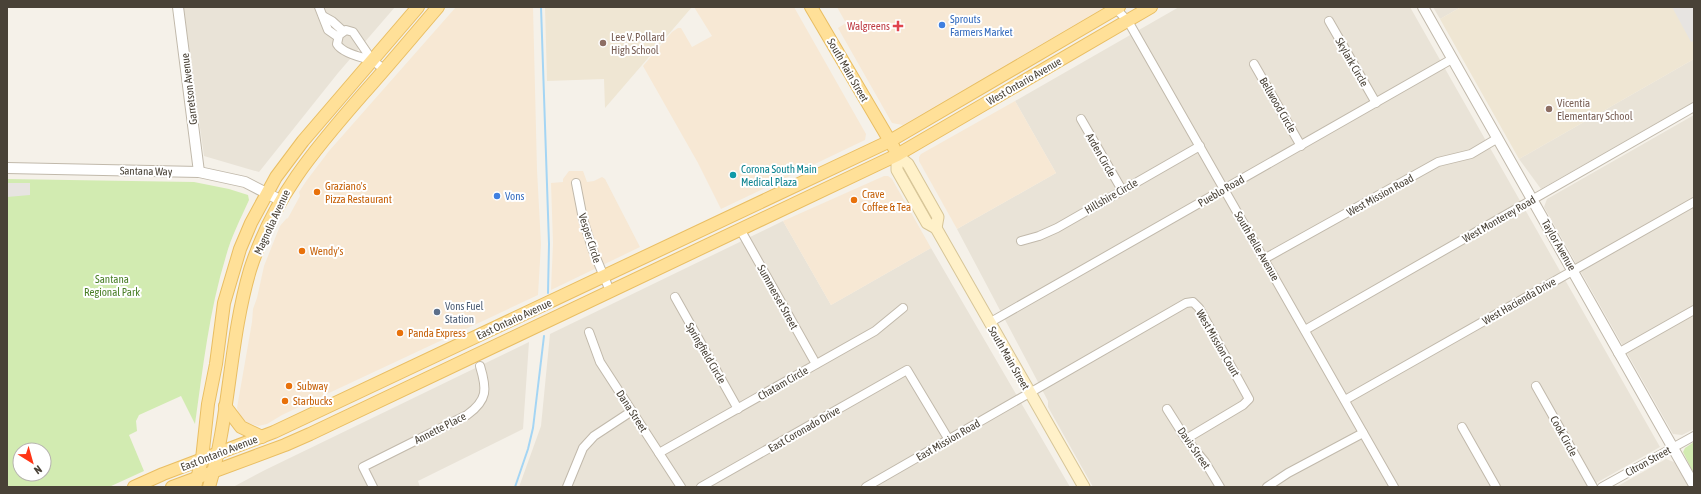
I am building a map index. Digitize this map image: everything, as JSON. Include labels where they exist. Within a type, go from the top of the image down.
[{"type":"main road","name":"Magnolia Avenue","points":[[197,482],[202,459],[208,404],[216,364],[224,303],[240,249],[251,223],[276,178],[303,141],[418,7]]},
{"type":"main road","name":"Magnolia Avenue","points":[[209,487],[217,454],[243,298],[250,270],[280,200],[298,172],[438,7]]},
{"type":"main road","name":"South Main Street","points":[[811,7],[897,155],[908,164],[938,217],[936,228],[1084,487]]},
{"type":"main road","name":"West Ontario Avenue","points":[[897,155],[1151,7]]},
{"type":"main road","name":"West Ontario Avenue","points":[[890,141],[1118,8]]},
{"type":"main road","name":"East Ontario Avenue","points":[[134,487],[202,459],[262,437],[890,141]]},
{"type":"main road","name":"East Ontario Avenue","points":[[172,487],[197,482],[214,470],[285,445],[897,155]]},
{"type":"main road","points":[[740,229],[738,224],[743,218],[788,197],[810,180]]},
{"type":"main road","points":[[225,406],[240,427],[262,437]]},
{"type":"street","name":"Garretson Avenue","points":[[178,7],[199,172]]},
{"type":"street","points":[[319,7],[323,16],[332,21],[340,34],[337,44],[342,49],[358,58],[372,60]]},
{"type":"street","name":"Taylor Avenue","points":[[1423,7],[1574,270],[1618,353],[1694,485]]},
{"type":"street","name":"South Belle Avenue","points":[[1118,8],[1128,21],[1394,487]]},
{"type":"street","name":"Skylark Circle","points":[[1329,21],[1376,103]]},
{"type":"street","points":[[340,34],[350,30],[355,34],[372,60],[385,70]]},
{"type":"street","name":"Pueblo Road","points":[[990,323],[1376,103],[1452,58]]},
{"type":"street","name":"Bellwood Circle","points":[[1254,64],[1301,146]]},
{"type":"street","name":"West Monterey Road","points":[[1305,330],[1694,108]]},
{"type":"street","name":"Arden Circle","points":[[1081,119],[1122,190]]},
{"type":"street","name":"West Mission Road","points":[[1264,259],[1438,162],[1471,154],[1498,138]]},
{"type":"street","name":"Hillshire Circle","points":[[1020,241],[1039,236],[1057,228],[1200,146]]},
{"type":"street","name":"Santana Way","points":[[7,168],[199,172],[245,182],[280,200]]},
{"type":"street","name":"Vesper Circle","points":[[576,183],[582,219],[610,291]]},
{"type":"street","name":"West Hacienda Drive","points":[[1344,400],[1694,202]]},
{"type":"street","name":"Summerset Street","points":[[740,229],[816,364]]},
{"type":"street","name":"Springfield Circle","points":[[674,297],[738,409]]},
{"type":"street","name":"West Mission Court","points":[[1030,394],[1186,304],[1193,302],[1199,308],[1249,399],[1243,405],[1186,439]]},
{"type":"street","name":"Chatam Circle","points":[[659,453],[875,331],[903,308]]},
{"type":"street","points":[[1618,353],[1694,310]]},
{"type":"street","name":"Dana Street","points":[[589,332],[600,362],[681,487]]},
{"type":"street","name":"Annette Place","points":[[373,487],[363,467],[467,415],[476,409],[486,392],[485,382],[480,366]]},
{"type":"street","name":"East Coronado Drive","points":[[701,487],[907,370],[949,440]]},
{"type":"street","name":"Cook Circle","points":[[1536,386],[1593,487]]},
{"type":"street","name":"East Mission Road","points":[[866,487],[1030,394]]},
{"type":"street","name":"Davis Street","points":[[1167,409],[1186,439],[1205,462],[1220,487]]},
{"type":"street","points":[[567,487],[583,448],[594,436],[632,411]]},
{"type":"street","points":[[1462,427],[1496,487]]},
{"type":"street","points":[[1267,487],[1363,432]]},
{"type":"street","name":"Citron Street","points":[[1602,487],[1694,436]]},
{"type":"shaded area","points":[[183,7],[395,7],[338,73],[259,172],[204,156]]},
{"type":"shaded area","points":[[456,7],[533,7],[537,170],[541,244],[538,295],[282,415],[267,424],[258,426],[248,423],[240,417],[237,408],[253,309],[264,266],[280,226],[288,218],[300,196],[299,192],[329,151]]},
{"type":"shaded area","name":"Lee V. Pollard High School","points":[[545,7],[692,7],[605,108],[604,79],[547,81]]},
{"type":"shaded area","points":[[694,7],[794,7],[866,134],[865,140],[721,209],[698,163],[643,66],[672,32],[678,28],[681,28],[692,47],[712,36]]},
{"type":"shaded area","points":[[837,7],[1105,7],[903,125],[892,123],[838,28],[846,23]]},
{"type":"shaded area","points":[[1179,7],[1410,7],[1660,447],[1589,487],[1093,487],[1048,407],[1048,401],[957,229],[1056,173],[1015,101]]},
{"type":"shaded area","points":[[1433,7],[1461,7],[1440,19]]},
{"type":"shaded area","name":"Vicentia Elementary School","points":[[1461,7],[1694,7],[1694,59],[1519,159],[1440,19]]},
{"type":"shaded area","points":[[1672,7],[1694,7],[1694,41],[1691,42]]},
{"type":"shaded area","points":[[1694,59],[1694,102],[1541,189],[1519,159]]},
{"type":"shaded area","points":[[1015,101],[1056,173],[957,229],[919,161],[919,157],[921,154]]},
{"type":"shaded area","points":[[1694,115],[1694,429],[1682,435],[1673,434],[1544,207],[1547,199]]},
{"type":"shaded area","points":[[569,171],[583,171],[587,182],[594,181],[602,177],[605,179],[640,247],[551,290],[553,243],[551,183],[563,182],[563,179]]},
{"type":"shaded area","points":[[884,176],[888,176],[892,179],[931,248],[831,305],[783,221]]},
{"type":"shaded area","points":[[7,183],[30,183],[30,195],[7,197]]},
{"type":"shaded area","points":[[783,221],[831,305],[931,248],[1070,487],[519,487],[541,426],[550,334]]},
{"type":"shaded area","points":[[529,342],[523,429],[418,481],[420,487],[233,487],[265,470]]},
{"type":"shaded area","points":[[1666,459],[1674,462],[1689,487],[1616,487]]},
{"type":"green space","name":"Santana Regional Park","points":[[7,179],[194,182],[229,189],[248,195],[249,200],[228,249],[215,298],[207,340],[195,424],[181,396],[139,415],[136,421],[137,431],[129,435],[144,471],[109,487],[7,487]]},
{"type":"green space","points":[[1694,442],[1694,474],[1683,452],[1685,448]]},
{"type":"waterway","points":[[541,7],[549,244],[548,293]]},
{"type":"waterway","points":[[515,487],[528,449],[533,428],[544,336]]},
{"type":"place","name":"Sprouts Farmers Market","points":[[942,25]]},
{"type":"place","name":"Walgreens","points":[[898,26]]},
{"type":"place","name":"Lee V. Pollard High School","points":[[603,43]]},
{"type":"place","name":"Vicentia Elementary School","points":[[1549,109]]},
{"type":"place","name":"Corona South Main Medical Plaza","points":[[733,175]]},
{"type":"place","name":"Graziano's Pizza Restaurant","points":[[317,192]]},
{"type":"place","name":"Vons","points":[[497,196]]},
{"type":"place","name":"Crave Coffee & Tea","points":[[854,200]]},
{"type":"place","name":"Wendy's","points":[[302,251]]},
{"type":"place","name":"Vons Fuel Station","points":[[437,312]]},
{"type":"place","name":"Panda Express","points":[[400,333]]},
{"type":"place","name":"Subway","points":[[289,386]]},
{"type":"place","name":"Starbucks","points":[[285,401]]}]
